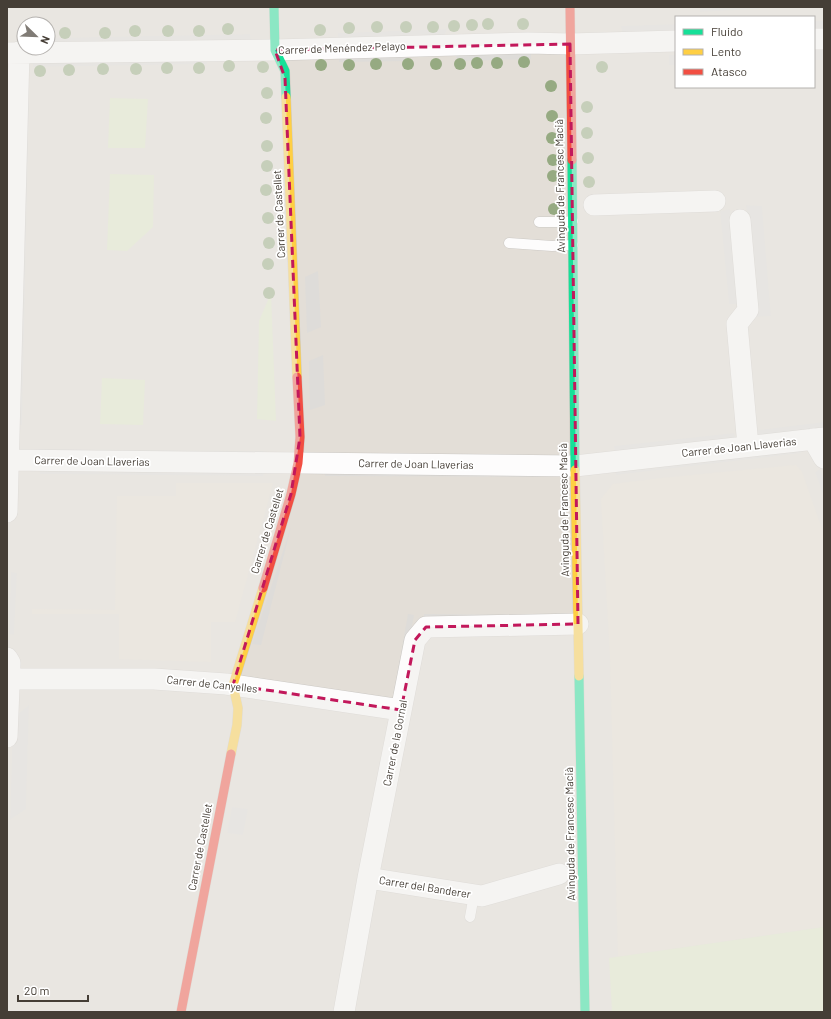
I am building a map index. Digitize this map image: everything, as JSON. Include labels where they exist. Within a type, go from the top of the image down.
[{"type":"street","points":[[274,7],[275,50]]},
{"type":"street","name":"Avinguda de Francesc Macià","points":[[570,7],[575,466],[585,1012]]},
{"type":"street","name":"Carrer de Menéndez Pelayo","points":[[13,53],[275,50],[539,43],[570,44],[675,40]]},
{"type":"street","name":"Carrer de Castellet","points":[[181,1012],[237,725],[238,708],[233,685],[291,494],[298,463],[300,437],[285,71],[275,50]]},
{"type":"street","points":[[7,512],[13,53]]},
{"type":"street","points":[[594,205],[715,201]]},
{"type":"street","points":[[740,220],[748,310],[737,324],[748,446]]},
{"type":"street","points":[[818,438],[824,458]]},
{"type":"street","name":"Carrer de Joan Llaverias","points":[[8,460],[575,466],[818,438]]},
{"type":"street","name":"Carrer de la Gornal","points":[[344,1012],[388,882],[401,710],[415,640],[426,627],[578,624]]},
{"type":"street","points":[[7,658],[10,663],[7,737]]},
{"type":"street","name":"Carrer de Canyelles","points":[[21,679],[154,679],[233,685],[401,710]]},
{"type":"street","points":[[468,892],[559,874]]},
{"type":"street","name":"Carrer del Banderer","points":[[388,882],[420,893],[468,892]]},
{"type":"lane","points":[[539,222],[573,221]]},
{"type":"lane","points":[[509,242],[552,246],[573,245]]},
{"type":"lane","points":[[468,892],[470,917]]},
{"type":"highlighted area","points":[[570,44],[578,624],[426,627],[415,640],[401,710],[233,685],[291,494],[300,437],[285,78],[275,50]]},
{"type":"shaded area","points":[[7,7],[824,7],[824,1012],[7,1012]]},
{"type":"shaded area","points":[[700,7],[759,7],[759,9],[700,12]]},
{"type":"shaded area","points":[[815,21],[824,21],[824,29],[815,30]]},
{"type":"shaded area","points":[[675,24],[675,33],[623,35],[621,26]]},
{"type":"shaded area","points":[[447,29],[444,37],[338,42],[338,33]]},
{"type":"shaded area","points":[[250,34],[251,43],[56,45],[56,38]]},
{"type":"shaded area","points":[[815,50],[824,50],[824,60],[815,60]]},
{"type":"shaded area","points":[[531,53],[531,59],[458,61],[455,54]]},
{"type":"shaded area","points":[[339,55],[407,56],[410,61],[339,62]]},
{"type":"shaded area","points":[[669,55],[675,55],[675,65],[669,65]]},
{"type":"shaded area","points":[[207,57],[207,64],[33,67],[33,61]]},
{"type":"shaded area","points":[[23,101],[29,101],[22,425],[14,425]]},
{"type":"shaded area","points":[[746,205],[762,206],[771,316],[757,317]]},
{"type":"shaded area","points":[[730,209],[739,304],[729,304],[720,211]]},
{"type":"shaded area","points":[[318,271],[321,327],[307,333],[305,277]]},
{"type":"shaded area","points":[[323,355],[325,405],[310,410],[309,361]]},
{"type":"shaded area","points":[[824,422],[824,428],[757,436],[757,430]]},
{"type":"shaded area","points":[[734,433],[736,439],[615,454],[614,446]]},
{"type":"shaded area","points":[[799,446],[801,453],[616,475],[616,467]]},
{"type":"shaded area","points":[[38,449],[264,451],[264,458],[38,455]]},
{"type":"shaded area","points":[[796,465],[802,472],[824,535],[824,927],[618,957],[610,656],[601,499],[613,484]]},
{"type":"shaded area","points":[[40,468],[264,471],[263,476],[40,474]]},
{"type":"shaded area","points":[[326,469],[541,472],[540,477],[325,476]]},
{"type":"shaded area","points":[[820,469],[824,480],[824,497],[815,472]]},
{"type":"shaded area","points":[[176,483],[273,483],[235,622],[211,622],[211,662],[119,659],[119,614],[32,614],[32,609],[115,610],[117,496],[176,496]]},
{"type":"shaded area","points":[[291,527],[261,645],[252,644]]},
{"type":"shaded area","points":[[11,572],[17,573],[14,635],[9,634]]},
{"type":"shaded area","points":[[408,614],[414,615],[398,700],[393,698]]},
{"type":"shaded area","points":[[424,614],[546,615],[424,620]]},
{"type":"shaded area","points":[[29,705],[26,809],[10,820],[13,718]]},
{"type":"shaded area","points":[[232,807],[248,809],[243,835],[227,833]]},
{"type":"green space","points":[[110,98],[148,99],[145,148],[108,148]]},
{"type":"green space","points":[[110,174],[154,175],[153,227],[127,251],[107,250]]},
{"type":"green space","points":[[271,293],[276,421],[257,419],[259,321]]},
{"type":"green space","points":[[102,378],[145,380],[143,425],[100,424]]},
{"type":"green space","points":[[824,927],[824,1012],[612,1012],[609,958]]},
{"type":"traffic: fast","points":[[274,7],[275,50],[285,71],[286,97]]},
{"type":"traffic: fast","points":[[572,160],[575,470]]},
{"type":"traffic: fast","points":[[579,676],[585,1012]]},
{"type":"traffic: slow","points":[[286,97],[297,377]]},
{"type":"traffic: slow","points":[[575,470],[579,676]]},
{"type":"traffic: slow","points":[[231,754],[237,725],[238,708],[233,685],[263,588]]},
{"type":"traffic: jam","points":[[570,7],[572,160]]},
{"type":"traffic: jam","points":[[263,588],[291,494],[298,463],[300,437],[297,377]]},
{"type":"traffic: jam","points":[[181,1012],[231,754]]}]
